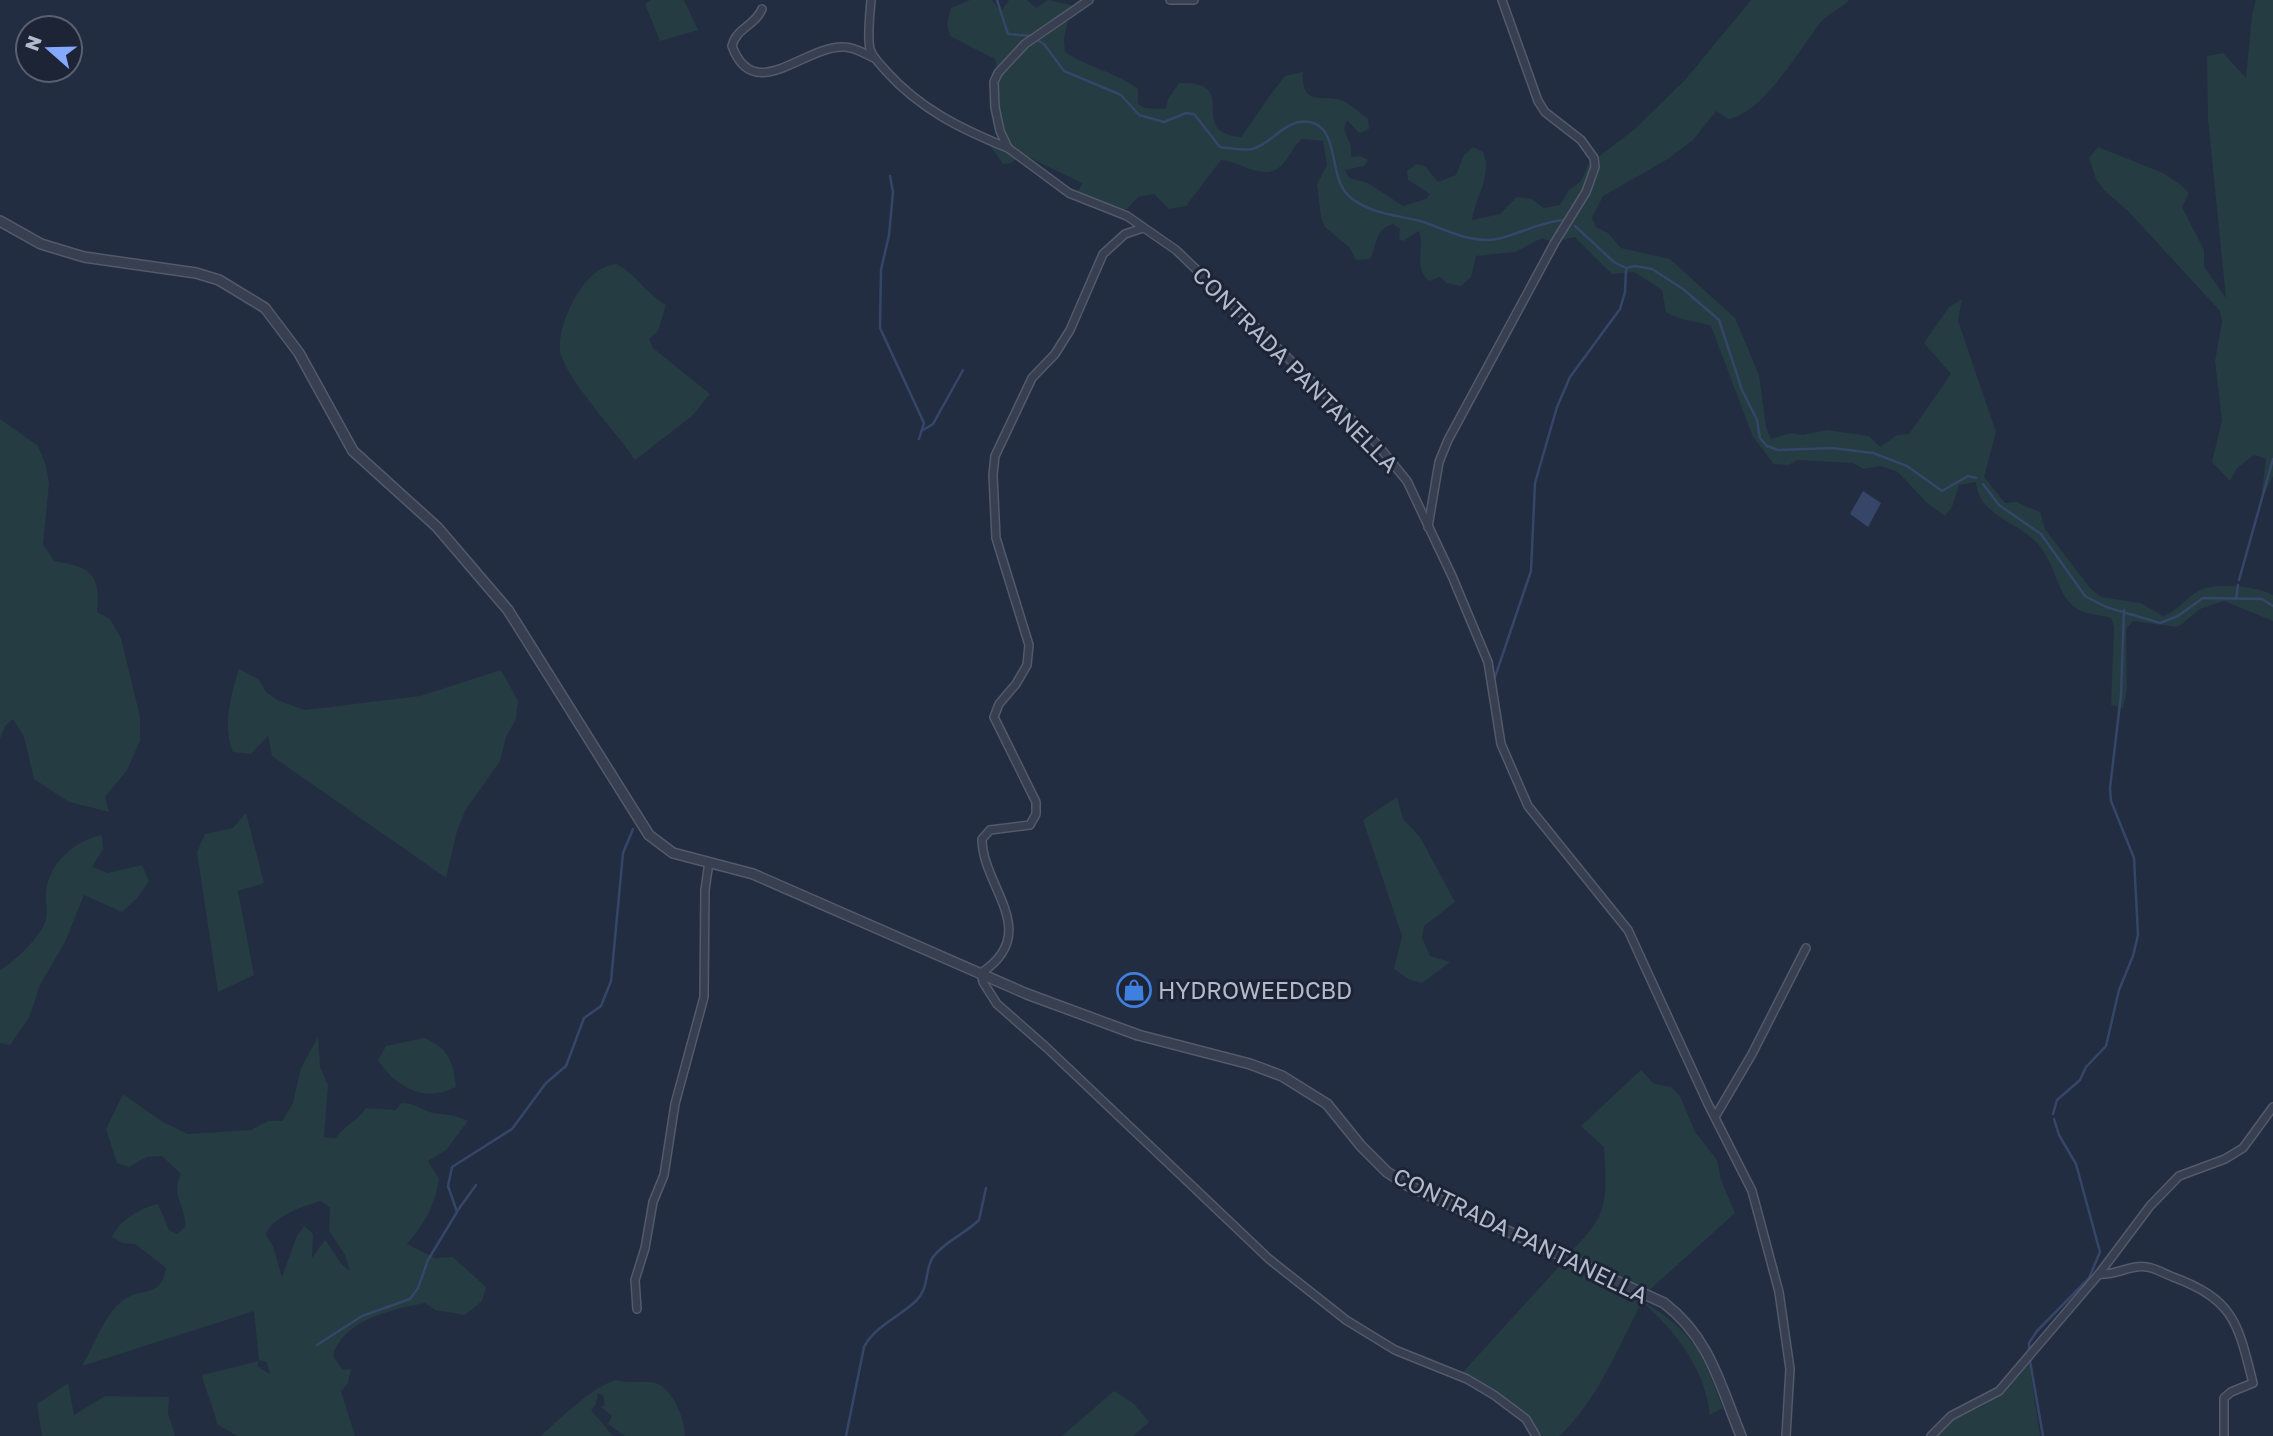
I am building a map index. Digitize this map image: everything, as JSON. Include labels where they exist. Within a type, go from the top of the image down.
[{"type":"street","points":[[871,0],[870,47],[875,59]]},
{"type":"street","points":[[1008,148],[1000,131],[995,107],[994,82],[998,73],[1025,44],[1089,0]]},
{"type":"street","points":[[1170,0],[1194,0]]},
{"type":"street","points":[[1428,527],[1439,462],[1448,440],[1555,242],[1586,192],[1595,167],[1594,158],[1581,140],[1545,112],[1538,100],[1502,0]]},
{"type":"street","points":[[762,9],[756,22],[739,32],[733,46],[750,69],[759,74],[772,73],[796,60],[843,46],[875,59]]},
{"type":"street","name":"CONTRADA PANTANELLA","points":[[875,59],[922,106],[973,134],[1008,148],[1069,193],[1127,216],[1176,250],[1376,443],[1407,481],[1452,576],[1488,662],[1501,744],[1528,806],[1629,930],[1714,1117],[1752,1191],[1779,1292],[1790,1369],[1786,1436]]},
{"type":"street","name":"CONTRADA PANTANELLA","points":[[0,220],[41,244],[85,257],[196,273],[219,280],[253,298],[271,316],[299,353],[353,451],[437,527],[508,610],[649,835],[673,853],[753,874],[1027,994],[1138,1035],[1250,1064],[1282,1076],[1327,1104],[1370,1155],[1387,1172],[1407,1185],[1664,1303],[1686,1320],[1702,1341],[1741,1436]]},
{"type":"street","points":[[1143,228],[1125,234],[1103,254],[1070,330],[1055,354],[1032,378],[995,456],[993,475],[996,538],[1029,645],[1027,665],[1016,684],[999,704],[994,717],[1036,802],[1036,814],[1030,825],[990,830],[982,839],[983,856],[1007,909],[1008,926],[1006,944],[998,962],[981,973],[983,982],[997,1004],[1269,1259],[1346,1320],[1385,1344],[1467,1379],[1494,1395],[1526,1419],[1536,1436]]},
{"type":"street","points":[[637,1309],[635,1280],[646,1248],[653,1202],[664,1175],[675,1104],[704,997],[705,890],[709,862]]},
{"type":"street","points":[[1714,1117],[1752,1054],[1806,948]]},
{"type":"street","points":[[1930,1436],[1951,1416],[1998,1391],[2099,1274],[2150,1206],[2179,1176],[2225,1159],[2243,1148],[2273,1107]]},
{"type":"street","points":[[2099,1274],[2109,1275],[2131,1268],[2147,1267],[2192,1284],[2229,1311],[2239,1329],[2253,1383],[2231,1392],[2224,1398],[2221,1410],[2224,1436]]},
{"type":"green space","points":[[651,0],[684,0],[698,30],[660,41],[645,4]]},
{"type":"green space","points":[[970,0],[992,0],[1001,12],[1009,0],[1027,0],[1036,8],[1048,0],[1071,5],[1064,39],[1065,52],[1131,84],[1138,89],[1138,104],[1145,108],[1166,109],[1168,99],[1179,83],[1198,85],[1208,90],[1212,98],[1216,126],[1225,133],[1241,137],[1285,76],[1303,72],[1303,83],[1309,95],[1341,100],[1368,119],[1369,129],[1359,133],[1347,120],[1344,129],[1351,146],[1351,157],[1360,156],[1368,160],[1364,166],[1345,170],[1349,178],[1368,183],[1403,206],[1426,199],[1430,194],[1408,180],[1407,171],[1416,164],[1425,166],[1438,182],[1456,175],[1464,155],[1473,147],[1483,152],[1486,161],[1485,178],[1472,220],[1500,214],[1517,197],[1532,199],[1543,208],[1560,205],[1569,190],[1581,181],[1588,165],[1636,128],[1686,79],[1751,0],[1849,0],[1820,23],[1779,79],[1754,106],[1741,115],[1728,119],[1716,111],[1693,140],[1668,159],[1603,196],[1592,218],[1596,227],[1608,233],[1621,248],[1670,259],[1735,318],[1759,375],[1766,427],[1771,439],[1790,433],[1803,435],[1827,430],[1869,436],[1880,447],[1897,435],[1909,434],[1951,374],[1924,343],[1949,307],[1962,299],[1958,321],[1996,432],[1984,477],[2005,503],[2016,502],[2040,512],[2045,529],[2090,588],[2101,597],[2141,603],[2163,616],[2174,611],[2200,590],[2216,586],[2247,587],[2273,595],[2273,621],[2224,601],[2200,609],[2178,627],[2133,621],[2126,629],[2127,690],[2123,708],[2111,705],[2114,627],[2111,618],[2085,612],[2071,604],[2061,590],[2041,548],[2026,533],[1990,510],[1978,493],[1976,482],[1959,485],[1952,507],[1945,516],[1926,502],[1898,472],[1881,466],[1863,469],[1853,463],[1798,460],[1788,465],[1774,464],[1753,437],[1711,326],[1681,319],[1666,312],[1662,290],[1634,272],[1612,274],[1575,237],[1552,242],[1542,238],[1515,252],[1476,256],[1471,277],[1461,286],[1446,283],[1440,277],[1429,281],[1420,263],[1419,231],[1403,241],[1399,239],[1400,229],[1393,224],[1379,234],[1370,259],[1356,260],[1350,248],[1325,227],[1321,218],[1317,184],[1327,165],[1323,141],[1302,139],[1281,166],[1267,172],[1221,160],[1186,206],[1169,209],[1154,194],[1138,197],[1127,209],[1119,209],[1077,194],[1082,183],[1022,154],[1011,163],[1003,164],[989,144],[1000,141],[990,107],[991,90],[999,74],[995,59],[950,36],[947,24],[951,8]]},
{"type":"green space","points":[[2256,0],[2273,0],[2273,476],[2266,491],[2262,491],[2266,459],[2254,455],[2237,468],[2230,481],[2212,462],[2222,420],[2215,361],[2222,322],[2220,311],[2129,212],[2105,191],[2096,179],[2089,158],[2098,147],[2163,173],[2189,193],[2182,207],[2204,250],[2204,266],[2226,298],[2208,119],[2207,56],[2223,53],[2246,78]]},
{"type":"green space","points":[[617,264],[666,305],[658,331],[649,339],[653,348],[710,394],[692,416],[635,460],[575,382],[560,351],[563,326],[576,296],[593,275]]},
{"type":"green space","points":[[0,419],[38,446],[46,466],[49,483],[43,544],[54,561],[77,566],[91,574],[97,589],[97,612],[110,619],[121,638],[140,717],[140,741],[127,770],[105,797],[109,812],[69,802],[34,779],[24,737],[13,719],[5,726],[0,739]]},
{"type":"green space","points":[[239,669],[258,679],[266,692],[277,700],[305,710],[420,696],[501,670],[518,701],[516,719],[506,737],[500,761],[465,811],[457,831],[446,878],[272,756],[268,736],[251,754],[233,752],[228,721]]},
{"type":"green space","points":[[1397,797],[1403,819],[1420,837],[1455,902],[1424,926],[1422,938],[1430,956],[1450,962],[1422,983],[1410,980],[1394,969],[1402,936],[1363,820]]},
{"type":"green space","points":[[246,813],[264,883],[238,891],[254,975],[218,992],[197,852],[205,834],[233,828]]},
{"type":"green space","points":[[102,835],[103,849],[92,867],[108,873],[142,865],[149,881],[137,898],[122,912],[84,895],[65,942],[40,985],[29,1018],[10,1045],[0,1043],[0,970],[24,951],[43,927],[47,915],[48,884],[57,864],[72,848]]},
{"type":"green space","points":[[318,1037],[320,1067],[328,1085],[324,1137],[336,1138],[366,1108],[396,1110],[401,1103],[468,1121],[446,1150],[428,1161],[439,1178],[435,1197],[428,1214],[407,1244],[435,1258],[453,1257],[486,1287],[482,1301],[465,1315],[435,1310],[425,1303],[370,1318],[347,1333],[333,1356],[343,1370],[351,1369],[348,1383],[341,1391],[355,1436],[237,1436],[217,1424],[202,1375],[259,1361],[257,1366],[270,1374],[267,1362],[259,1360],[254,1311],[82,1366],[104,1323],[115,1308],[129,1297],[155,1289],[160,1285],[166,1268],[135,1244],[122,1243],[112,1237],[120,1225],[144,1208],[158,1204],[169,1230],[177,1234],[185,1227],[177,1190],[181,1174],[162,1156],[147,1157],[129,1167],[117,1163],[106,1129],[123,1094],[163,1122],[188,1134],[251,1130],[268,1121],[282,1121],[293,1103],[301,1068]],"holes":[[[321,1201],[330,1208],[329,1231],[345,1255],[350,1271],[342,1265],[325,1240],[312,1258],[313,1234],[304,1226],[297,1236],[282,1277],[273,1246],[266,1235],[269,1229],[289,1213],[306,1206]]]},
{"type":"green space","points":[[424,1038],[439,1046],[448,1057],[456,1087],[433,1093],[412,1090],[393,1078],[378,1060],[386,1046]]},
{"type":"green space","points":[[1641,1070],[1654,1084],[1671,1087],[1680,1096],[1695,1132],[1717,1160],[1721,1180],[1735,1213],[1647,1292],[1567,1255],[1598,1218],[1605,1195],[1604,1147],[1581,1126]]},
{"type":"green space","points":[[1563,1262],[1639,1299],[1673,1323],[1688,1337],[1700,1354],[1723,1408],[1710,1415],[1702,1382],[1687,1352],[1666,1325],[1642,1302],[1596,1391],[1559,1436],[1543,1436],[1519,1408],[1463,1372]]},
{"type":"green space","points":[[2029,1361],[2040,1436],[1935,1436],[1951,1421],[1987,1404]]},
{"type":"green space","points":[[616,1380],[650,1382],[664,1388],[679,1411],[685,1436],[625,1436],[608,1424],[612,1416],[601,1407],[605,1405],[603,1396],[598,1393],[596,1404],[591,1410],[613,1436],[541,1436],[588,1396]]},
{"type":"green space","points":[[68,1383],[74,1415],[105,1396],[169,1397],[168,1413],[175,1436],[42,1436],[37,1404]]},
{"type":"green space","points":[[1114,1391],[1134,1404],[1149,1422],[1133,1436],[1062,1436]]},
{"type":"water","points":[[1863,491],[1881,503],[1868,527],[1850,514]]},
{"type":"waterway","points":[[997,0],[1008,34],[1031,36]]},
{"type":"waterway","points":[[1037,40],[1044,44],[1064,71],[1121,95],[1139,115],[1164,122],[1186,113],[1194,114],[1220,147],[1252,149],[1293,124],[1309,122],[1319,126],[1330,143],[1343,189],[1366,207],[1420,221],[1467,238],[1487,240],[1564,220]]},
{"type":"waterway","points":[[890,176],[893,192],[889,235],[881,270],[880,328],[924,423],[919,439]]},
{"type":"waterway","points":[[1575,226],[1614,262],[1626,268],[1635,266],[1652,269],[1683,289],[1719,320],[1742,390],[1757,420],[1760,438],[1767,446],[1778,450],[1832,448],[1873,453],[1907,466],[1942,491],[1968,476],[1976,478]]},
{"type":"waterway","points":[[1495,677],[1531,571],[1535,483],[1557,407],[1570,377],[1620,309],[1625,292],[1626,270]]},
{"type":"waterway","points":[[923,430],[933,424],[963,370]]},
{"type":"waterway","points":[[2239,580],[2273,459]]},
{"type":"waterway","points":[[1983,484],[1999,505],[2041,534],[2085,596],[2106,607],[2160,623],[2178,616],[2203,598],[2262,599],[2273,606]]},
{"type":"waterway","points":[[2236,599],[2238,585]]},
{"type":"waterway","points":[[2053,1114],[2057,1100],[2080,1080],[2086,1067],[2106,1046],[2119,990],[2133,956],[2138,935],[2134,858],[2111,801],[2110,788],[2121,695],[2124,610]]},
{"type":"waterway","points":[[317,1345],[362,1316],[410,1299],[418,1288],[428,1260],[457,1212],[448,1186],[452,1167],[512,1129],[546,1083],[566,1066],[584,1018],[601,1006],[611,981],[623,853],[633,829]]},
{"type":"waterway","points":[[2029,1350],[2029,1343],[2037,1331],[2089,1278],[2100,1252],[2076,1164],[2059,1135],[2054,1119]]},
{"type":"waterway","points":[[458,1210],[476,1185]]},
{"type":"waterway","points":[[846,1436],[864,1347],[874,1333],[920,1296],[930,1262],[938,1251],[979,1220],[986,1188]]},
{"type":"waterway","points":[[2030,1361],[2043,1436]]},
{"type":"place","name":"HYDROWEEDCBD","points":[[1134,990]]}]
